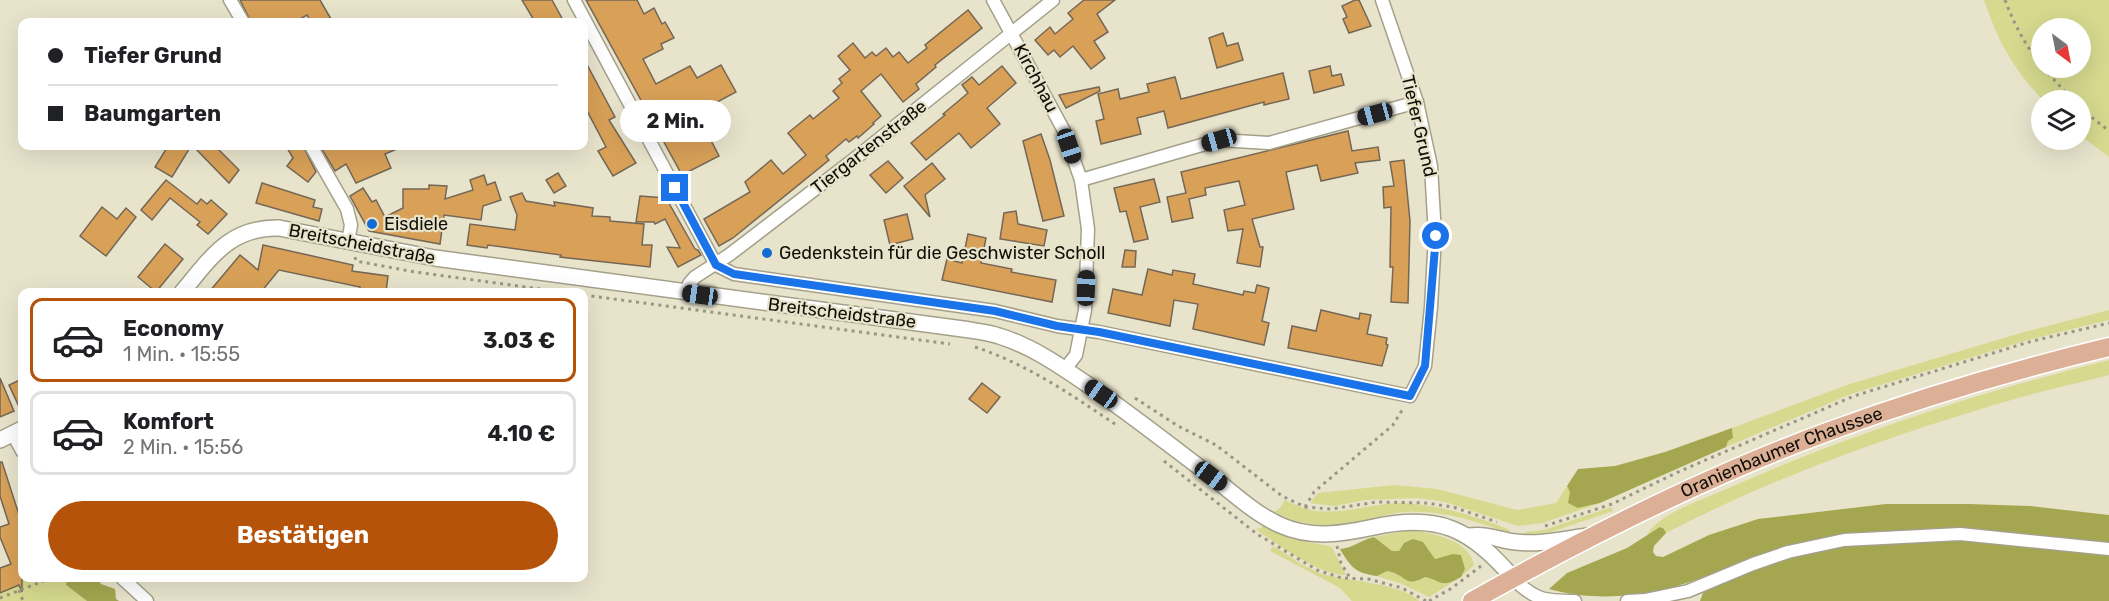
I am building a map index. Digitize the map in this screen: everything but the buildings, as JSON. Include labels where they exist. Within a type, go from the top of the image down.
[{"type":"main road","name":"Oranienbaumer Chaussee","points":[[1463,598],[1513,578],[1594,535],[1759,459],[1826,432],[1946,392],[2109,347]]},
{"type":"street","points":[[230,0],[241,18]]},
{"type":"street","points":[[574,0],[584,18]]},
{"type":"street","name":"Kirchhau","points":[[993,0],[1063,129],[1081,180],[1088,228],[1085,308],[1076,354],[1065,369]]},
{"type":"street","name":"Tiergartenstraße","points":[[687,293],[689,284],[695,277],[716,265],[853,160],[1053,0]]},
{"type":"street","name":"Tiefer Grund","points":[[1382,0],[1417,102],[1431,166],[1436,236],[1425,366],[1410,396]]},
{"type":"street","points":[[588,26],[716,265]]},
{"type":"street","points":[[1081,180],[1219,140],[1269,143],[1417,102]]},
{"type":"street","points":[[313,150],[347,209],[351,225],[348,242]]},
{"type":"street","name":"Breitscheidstraße","points":[[186,288],[224,244],[245,232],[279,228],[435,258],[998,335],[1031,349],[1065,369],[1265,516],[1293,530],[1338,534],[1411,522],[1446,526],[1469,536],[1513,578]]},
{"type":"street","name":"Breitscheidstraße","points":[[716,265],[734,274],[995,311],[1410,396]]},
{"type":"street","name":"Breitscheidstraße","points":[[1469,536],[1486,534],[1513,542],[1533,543],[1594,535]]},
{"type":"street","points":[[1627,601],[1690,596],[1753,564],[1788,552],[1844,540],[1960,534],[2109,549]]},
{"type":"street","points":[[1513,578],[1530,595],[1575,601]]},
{"type":"street","points":[[126,582],[147,601]]},
{"type":"path","points":[[2005,0],[2013,23],[2031,52]]},
{"type":"path","points":[[2052,78],[2064,90]]},
{"type":"path","points":[[2091,117],[2109,131]]},
{"type":"path","points":[[588,296],[951,344]]},
{"type":"path","points":[[975,347],[1005,357],[1037,373],[1116,425]]},
{"type":"path","points":[[1130,395],[1178,426],[1216,445],[1282,496],[1305,507],[1331,509],[1377,502],[1426,503],[1453,507],[1504,525]]},
{"type":"path","points":[[1305,507],[1314,492],[1393,425],[1410,396]]},
{"type":"path","points":[[1162,459],[1257,534],[1317,570],[1342,578],[1368,579],[1402,588],[1427,601],[1452,588],[1463,598]]},
{"type":"path","points":[[1338,534],[1337,546],[1341,562],[1350,578]]},
{"type":"path","points":[[0,598],[40,582]]},
{"type":"path","points":[[19,590],[23,601]]},
{"type":"green space","points":[[1984,0],[2109,0],[2109,157],[2091,144],[2091,90],[2034,90],[2015,66],[2001,41]]},
{"type":"green space","points":[[2109,310],[2109,320],[2028,340],[1851,394],[1726,447],[1728,441],[1733,438],[1732,428],[1850,384],[2024,332]]},
{"type":"green space","points":[[2109,360],[2109,375],[2008,401],[1868,446],[1745,495],[1666,533],[1664,529],[1647,536],[1660,521],[1681,508],[1818,451],[1962,401]]},
{"type":"green space","points":[[1394,485],[1437,489],[1517,510],[1556,503],[1567,486],[1578,508],[1600,503],[1543,523],[1518,526],[1445,502],[1417,498],[1366,500],[1334,506],[1310,503],[1318,493]]},
{"type":"green space","points":[[1285,500],[1304,508],[1322,511],[1403,503],[1417,504],[1458,512],[1510,530],[1509,533],[1458,517],[1419,512],[1394,513],[1349,524],[1305,523],[1274,512]]},
{"type":"green space","points":[[1611,507],[1613,511],[1551,532],[1522,535],[1526,532],[1544,530]]},
{"type":"green space","points":[[1263,524],[1291,538],[1332,547],[1346,575],[1325,571],[1291,553],[1256,529],[1261,528]]},
{"type":"green space","points":[[1411,530],[1429,533],[1458,544],[1471,556],[1474,565],[1461,577],[1465,569],[1442,557],[1435,559],[1423,542],[1404,543],[1399,551],[1392,551],[1374,537]]},
{"type":"green space","points":[[1273,546],[1322,574],[1387,586],[1411,595],[1419,601],[1352,601],[1340,588],[1270,551]]},
{"type":"green space","points":[[18,561],[18,582],[66,582],[66,585],[87,601],[0,601],[0,568]]},
{"type":"green space","points":[[1387,570],[1397,572],[1416,582],[1425,577],[1444,584],[1453,582],[1429,597],[1402,584],[1377,576]]},
{"type":"shaded area","points":[[1732,428],[1733,438],[1728,441],[1726,447],[1600,503],[1578,508],[1568,503],[1570,492],[1567,486],[1578,469],[1615,466],[1665,452]]},
{"type":"shaded area","points":[[1886,504],[2030,506],[2109,515],[2109,601],[1700,601],[1703,593],[1741,574],[1737,565],[1679,586],[1641,594],[1594,596],[1549,589],[1567,573],[1627,548],[1660,527],[1666,533],[1654,546],[1653,552],[1656,556],[1663,557],[1709,535],[1758,519]]},
{"type":"shaded area","points":[[1374,537],[1392,551],[1399,551],[1404,543],[1413,539],[1423,542],[1435,559],[1453,554],[1461,555],[1465,569],[1461,577],[1449,583],[1425,577],[1413,582],[1387,571],[1377,576],[1364,573],[1347,561],[1340,549]]},
{"type":"shaded area","points":[[66,582],[100,582],[115,589],[116,599],[119,601],[87,601],[66,585]]},
{"type":"place","name":"Eisdiele","points":[[372,224]]},
{"type":"place","name":"Gedenkstein für die Geschwister Scholl","points":[[767,253]]},
{"type":"route","points":[[675,188],[716,265],[734,274],[995,311],[1057,326],[1099,332],[1410,396],[1425,366],[1436,236]]}]
